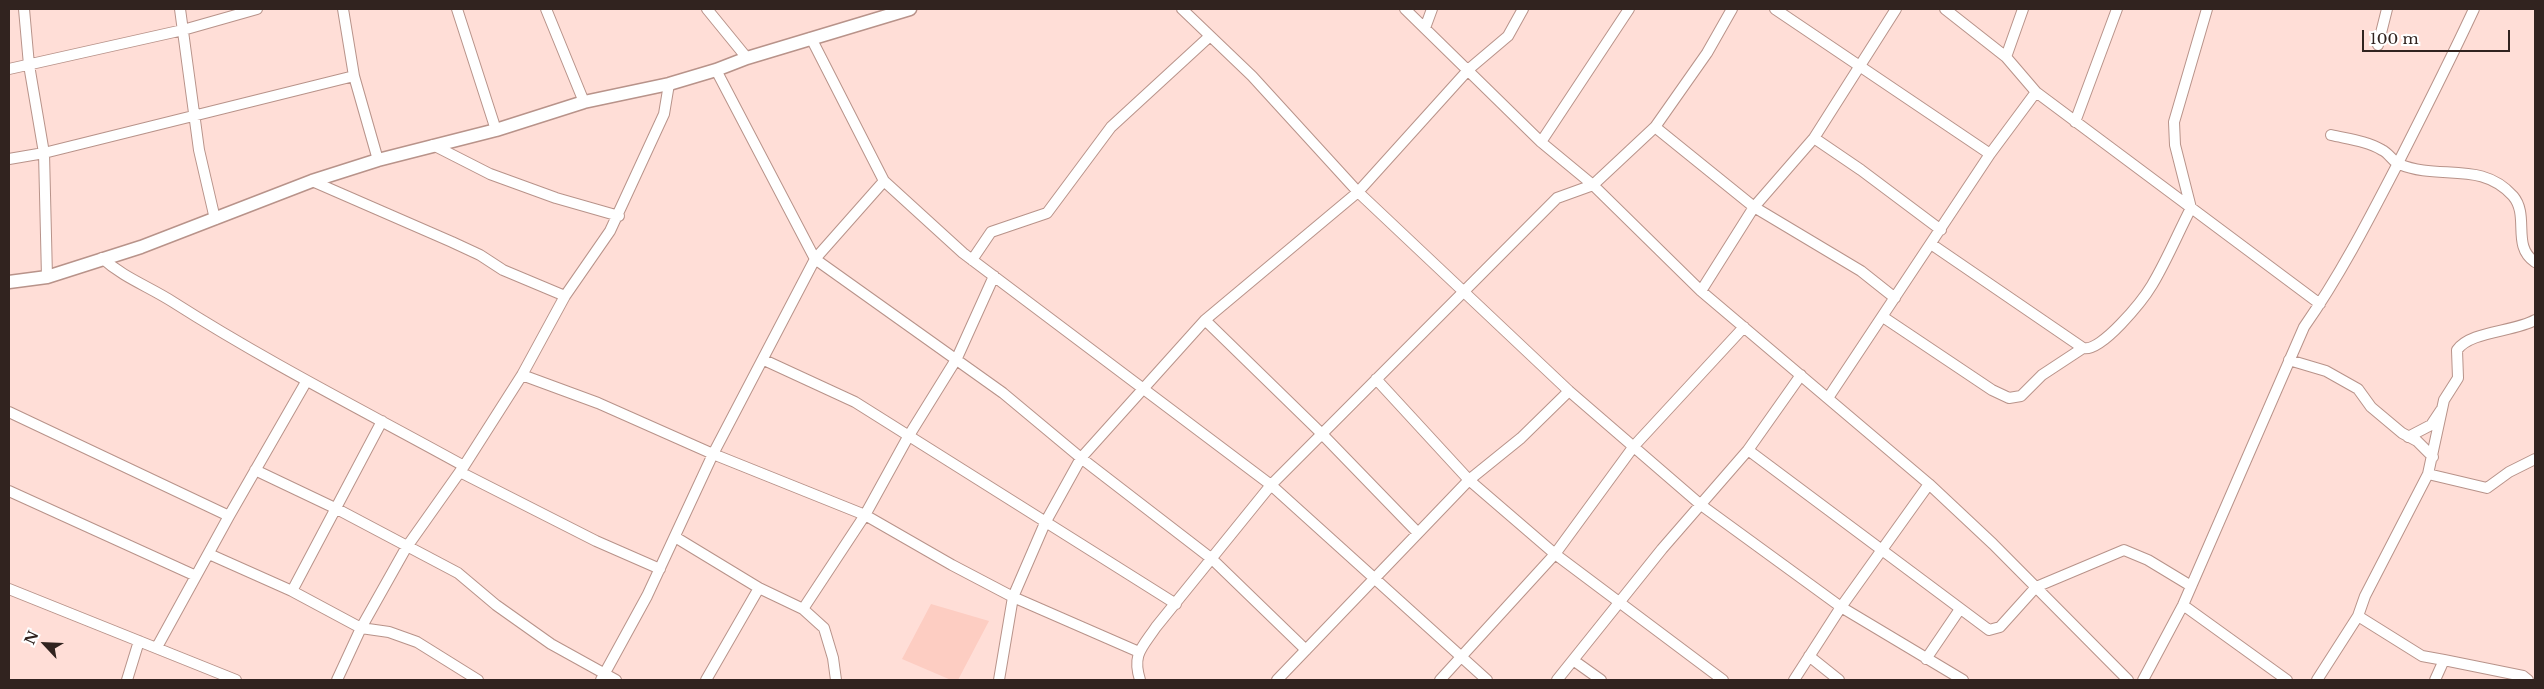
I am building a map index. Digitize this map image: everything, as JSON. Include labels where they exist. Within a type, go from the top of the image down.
[{"type":"street","points":[[24,9],[29,66],[44,153],[47,277]]},
{"type":"street","points":[[180,9],[199,150],[215,219]]},
{"type":"street","points":[[9,69],[183,30],[257,9]]},
{"type":"street","points":[[343,9],[354,76],[378,160]]},
{"type":"street","points":[[457,9],[496,130]]},
{"type":"street","points":[[546,9],[584,102]]},
{"type":"street","points":[[9,282],[47,277],[141,247],[312,181],[378,160],[496,130],[584,102],[669,84],[811,38],[910,9]]},
{"type":"street","points":[[1182,9],[1252,76],[1358,192],[1569,391],[1701,505],[1840,606],[1962,680]]},
{"type":"street","points":[[1405,9],[1469,69],[1541,142],[1593,185],[1701,290],[1929,484],[2036,587],[2128,680]]},
{"type":"street","points":[[1425,28],[1432,9]]},
{"type":"street","points":[[999,680],[1013,597],[1045,523],[1081,458],[1205,320],[1358,192],[1469,69],[1508,36],[1523,9]]},
{"type":"street","points":[[1541,142],[1629,9]]},
{"type":"street","points":[[1131,680],[1139,652],[1271,485],[1557,198],[1593,185],[1655,126],[1707,53],[1732,9]]},
{"type":"street","points":[[1775,9],[1990,154]]},
{"type":"street","points":[[1701,290],[1754,207],[1814,138],[1896,9]]},
{"type":"street","points":[[1944,9],[2006,56],[2036,92],[2320,304]]},
{"type":"street","points":[[2006,56],[2023,9]]},
{"type":"street","points":[[2075,122],[2117,9]]},
{"type":"street","points":[[1931,244],[2082,348],[2087,349],[2098,346],[2141,300],[2152,285],[2191,208],[2175,145],[2174,122],[2207,9]]},
{"type":"street","points":[[2378,45],[2388,9]]},
{"type":"street","points":[[2143,680],[2183,605],[2304,327],[2320,304],[2365,226],[2449,65],[2474,9]]},
{"type":"street","points":[[712,11],[747,58]]},
{"type":"street","points":[[972,260],[991,232],[1048,213],[1111,127],[1210,36]]},
{"type":"street","points":[[811,38],[884,181],[972,260],[1271,485],[1487,680]]},
{"type":"street","points":[[716,70],[815,259],[957,358],[1003,393],[1081,458],[1212,559],[1306,650]]},
{"type":"street","points":[[9,159],[44,153],[354,76]]},
{"type":"street","points":[[337,680],[361,628],[406,548],[462,469],[522,375],[565,296],[619,216],[664,114],[669,84]]},
{"type":"street","points":[[1828,398],[1990,154],[2036,92]]},
{"type":"street","points":[[1655,126],[1754,207],[1860,272],[1895,298]]},
{"type":"street","points":[[2331,135],[2375,146],[2388,153],[2397,164],[2424,171],[2479,174],[2496,181],[2515,198],[2520,212],[2522,244],[2525,251],[2535,262]]},
{"type":"street","points":[[1814,138],[1862,170],[1941,230]]},
{"type":"street","points":[[434,145],[490,174],[556,198],[619,216]]},
{"type":"street","points":[[312,181],[452,242],[480,255],[503,270],[565,296]]},
{"type":"street","points":[[603,677],[660,570],[713,454],[764,360],[815,259],[884,181]]},
{"type":"street","points":[[102,258],[118,273],[164,296],[240,345],[306,382],[382,421],[462,469],[588,537],[660,570]]},
{"type":"street","points":[[804,609],[865,515],[908,437],[957,358],[994,276]]},
{"type":"street","points":[[1883,317],[1992,390],[2009,398],[2021,396],[2042,375],[2082,348]]},
{"type":"street","points":[[1205,320],[1322,434],[1418,533]]},
{"type":"street","points":[[2317,680],[2358,616],[2365,596],[2428,474],[2444,400],[2458,378],[2456,355],[2460,346],[2470,340],[2524,326],[2535,320]]},
{"type":"street","points":[[1440,680],[1555,554],[1634,446],[1744,327]]},
{"type":"street","points":[[764,360],[855,402],[1176,604]]},
{"type":"street","points":[[2290,360],[2326,371],[2347,382],[2363,394],[2371,407],[2433,457]]},
{"type":"street","points":[[522,375],[598,403],[713,454],[865,515],[952,565],[1013,597],[1139,652]]},
{"type":"street","points":[[1557,680],[1748,450],[1801,375]]},
{"type":"street","points":[[1376,379],[1469,480],[1555,554],[1723,680]]},
{"type":"street","points":[[158,647],[228,516],[306,382]]},
{"type":"street","points":[[1279,679],[1469,480],[1521,438],[1569,391]]},
{"type":"street","points":[[2408,437],[2431,425],[2442,410]]},
{"type":"street","points":[[9,412],[228,516]]},
{"type":"street","points":[[292,592],[382,421]]},
{"type":"street","points":[[1748,450],[1882,548],[1984,627],[1996,629],[2006,622],[2036,587],[2124,550],[2148,560],[2191,586]]},
{"type":"street","points":[[2428,474],[2487,488],[2509,472],[2535,459]]},
{"type":"street","points":[[255,470],[337,509],[406,548],[458,573],[496,605],[551,644],[603,677],[616,680]]},
{"type":"street","points":[[1794,680],[1840,606],[1929,484]]},
{"type":"street","points":[[9,491],[196,576]]},
{"type":"street","points":[[675,536],[758,588],[804,609],[824,628],[834,658],[836,680]]},
{"type":"street","points":[[209,554],[292,592],[361,628],[389,632],[417,642],[478,680]]},
{"type":"street","points":[[706,680],[758,588]]},
{"type":"street","points":[[9,590],[158,647],[236,680]]},
{"type":"street","points":[[2183,605],[2287,680]]},
{"type":"street","points":[[1926,659],[1960,609]]},
{"type":"street","points":[[2358,616],[2422,656],[2523,676],[2528,680]]},
{"type":"street","points":[[127,680],[139,641]]},
{"type":"street","points":[[1809,656],[1839,680]]},
{"type":"street","points":[[1573,660],[1601,680]]},
{"type":"street","points":[[2435,680],[2444,660]]},
{"type":"street","points":[[1135,664],[1140,680]]},
{"type":"shaded area","points":[[931,604],[989,621],[958,680],[951,680],[902,659]]}]
